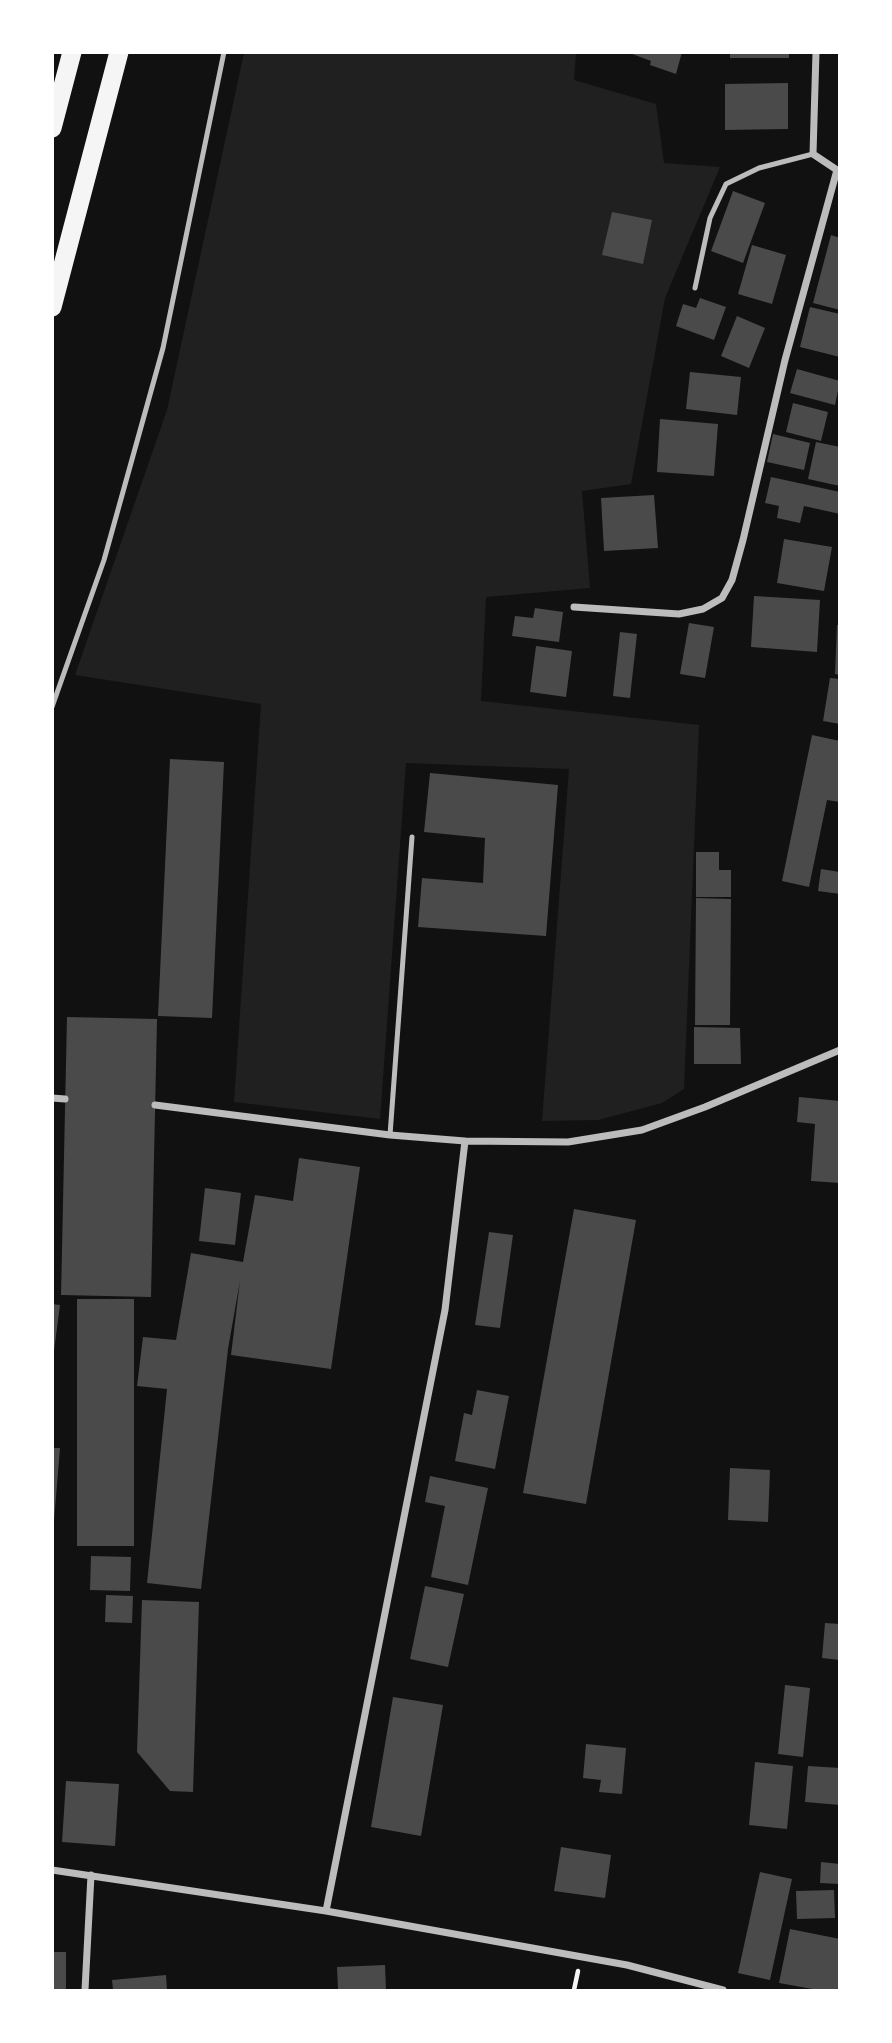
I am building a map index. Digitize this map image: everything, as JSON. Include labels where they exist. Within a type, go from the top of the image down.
[{"type":"highway","points":[[52,128],[72,52]]},
{"type":"highway","points":[[52,307],[119,52]]},
{"type":"street","points":[[574,607],[679,614],[703,609],[722,598],[732,580],[785,360],[838,170],[813,153],[816,52]]},
{"type":"street","points":[[155,1105],[390,1135],[465,1141],[568,1142],[642,1130],[717,1103],[839,1050]]},
{"type":"street","points":[[52,1098],[65,1098]]},
{"type":"street","points":[[326,1911],[445,1310],[465,1141]]},
{"type":"street","points":[[52,1870],[326,1911],[626,1965],[723,1990]]},
{"type":"street","points":[[85,1990],[91,1875]]},
{"type":"lane","points":[[52,707],[104,560],[163,348],[225,52]]},
{"type":"lane","points":[[695,288],[710,218],[726,184],[759,168],[813,153]]},
{"type":"lane","points":[[390,1135],[412,837]]},
{"type":"shaded area","points":[[244,53],[576,53],[574,80],[656,104],[664,163],[720,167],[665,298],[631,484],[582,491],[590,588],[486,597],[481,701],[699,725],[684,1089],[662,1103],[598,1120],[542,1121],[569,769],[406,763],[380,1119],[234,1102],[261,704],[75,675],[167,410]]},
{"type":"building","points":[[627,52],[682,52],[676,74],[650,65],[651,61]]},
{"type":"building","points":[[730,52],[789,52],[789,58],[730,58]]},
{"type":"building","points":[[788,83],[788,129],[725,130],[725,84]]},
{"type":"building","points":[[733,191],[765,203],[743,263],[711,251]]},
{"type":"building","points":[[612,212],[652,220],[643,264],[602,255]]},
{"type":"building","points":[[831,235],[840,238],[840,310],[813,303]]},
{"type":"building","points":[[752,245],[786,255],[772,304],[738,294]]},
{"type":"building","points":[[700,298],[726,307],[714,340],[676,326],[683,304],[696,308]]},
{"type":"building","points":[[810,307],[840,314],[840,357],[800,347]]},
{"type":"building","points":[[737,316],[765,328],[749,368],[721,356]]},
{"type":"building","points":[[797,369],[840,381],[835,405],[790,393]]},
{"type":"building","points":[[690,372],[741,377],[737,415],[686,409]]},
{"type":"building","points":[[793,403],[828,412],[821,441],[786,432]]},
{"type":"building","points":[[660,419],[718,424],[714,476],[657,472]]},
{"type":"building","points":[[773,434],[810,443],[804,470],[767,462]]},
{"type":"building","points":[[816,442],[840,447],[840,486],[808,479]]},
{"type":"building","points":[[771,477],[840,492],[840,514],[804,506],[800,523],[777,518],[779,506],[765,503]]},
{"type":"building","points":[[654,495],[658,548],[604,551],[601,498]]},
{"type":"building","points":[[784,539],[832,547],[824,591],[777,583]]},
{"type":"building","points":[[754,596],[820,600],[817,652],[751,647]]},
{"type":"building","points":[[535,608],[563,612],[559,642],[512,636],[515,616],[533,618]]},
{"type":"building","points":[[689,623],[714,627],[705,678],[680,674]]},
{"type":"building","points":[[837,625],[840,625],[840,675],[835,674]]},
{"type":"building","points":[[620,632],[637,634],[630,698],[613,696]]},
{"type":"building","points":[[536,646],[572,651],[566,697],[530,692]]},
{"type":"building","points":[[830,678],[840,679],[840,724],[823,721]]},
{"type":"building","points":[[812,735],[840,741],[840,802],[827,800],[809,887],[782,881]]},
{"type":"building","points":[[170,759],[224,762],[212,1018],[158,1016]]},
{"type":"building","points":[[430,773],[558,785],[546,936],[418,927],[422,878],[483,883],[485,838],[424,832]]},
{"type":"building","points":[[696,852],[719,852],[719,870],[731,870],[731,897],[696,897]]},
{"type":"building","points":[[821,869],[840,872],[840,894],[818,891]]},
{"type":"building","points":[[696,898],[731,899],[730,1025],[695,1025]]},
{"type":"building","points":[[67,1017],[157,1019],[151,1297],[61,1295]]},
{"type":"building","points":[[694,1027],[740,1028],[741,1064],[694,1064]]},
{"type":"building","points":[[799,1097],[840,1101],[840,1183],[811,1181],[815,1124],[797,1122]]},
{"type":"building","points":[[299,1158],[360,1167],[331,1369],[231,1355],[240,1281],[228,1349],[201,1589],[147,1583],[167,1389],[137,1386],[143,1337],[176,1340],[191,1253],[243,1262],[255,1195],[293,1201]]},
{"type":"building","points":[[205,1188],[241,1193],[235,1245],[199,1241]]},
{"type":"building","points":[[574,1209],[636,1220],[586,1504],[523,1493]]},
{"type":"building","points":[[489,1232],[513,1235],[500,1328],[475,1325]]},
{"type":"building","points":[[77,1299],[134,1299],[134,1546],[77,1546]]},
{"type":"building","points":[[52,1304],[60,1305],[54,1351],[52,1351]]},
{"type":"building","points":[[477,1390],[509,1396],[495,1469],[455,1461],[464,1413],[472,1415]]},
{"type":"building","points":[[52,1448],[60,1448],[54,1521],[52,1521]]},
{"type":"building","points":[[730,1468],[770,1470],[768,1522],[728,1520]]},
{"type":"building","points":[[430,1476],[488,1488],[468,1585],[431,1577],[445,1506],[425,1502]]},
{"type":"building","points":[[91,1556],[131,1557],[130,1591],[90,1590]]},
{"type":"building","points":[[425,1586],[464,1594],[448,1667],[410,1659]]},
{"type":"building","points":[[106,1595],[133,1596],[132,1623],[105,1622]]},
{"type":"building","points":[[142,1600],[199,1602],[193,1792],[170,1791],[137,1752]]},
{"type":"building","points":[[825,1623],[840,1624],[840,1660],[822,1658]]},
{"type":"building","points":[[785,1685],[810,1688],[803,1757],[778,1754]]},
{"type":"building","points":[[393,1697],[443,1705],[421,1836],[371,1827]]},
{"type":"building","points":[[586,1744],[626,1748],[622,1794],[599,1792],[601,1780],[583,1778]]},
{"type":"building","points":[[755,1762],[793,1766],[787,1829],[749,1825]]},
{"type":"building","points":[[808,1766],[840,1768],[840,1805],[805,1802]]},
{"type":"building","points":[[66,1781],[119,1784],[115,1846],[62,1842]]},
{"type":"building","points":[[561,1847],[611,1855],[605,1898],[554,1891]]},
{"type":"building","points":[[821,1862],[840,1864],[840,1884],[820,1883]]},
{"type":"building","points":[[760,1872],[792,1879],[770,1980],[738,1973]]},
{"type":"building","points":[[834,1890],[835,1918],[797,1919],[796,1891]]},
{"type":"building","points":[[790,1929],[840,1939],[840,1990],[818,1990],[779,1983]]},
{"type":"building","points":[[52,1952],[66,1952],[66,1990],[52,1990]]},
{"type":"building","points":[[385,1965],[386,1990],[338,1990],[337,1967]]},
{"type":"building","points":[[166,1975],[167,1990],[113,1990],[112,1980]]}]
